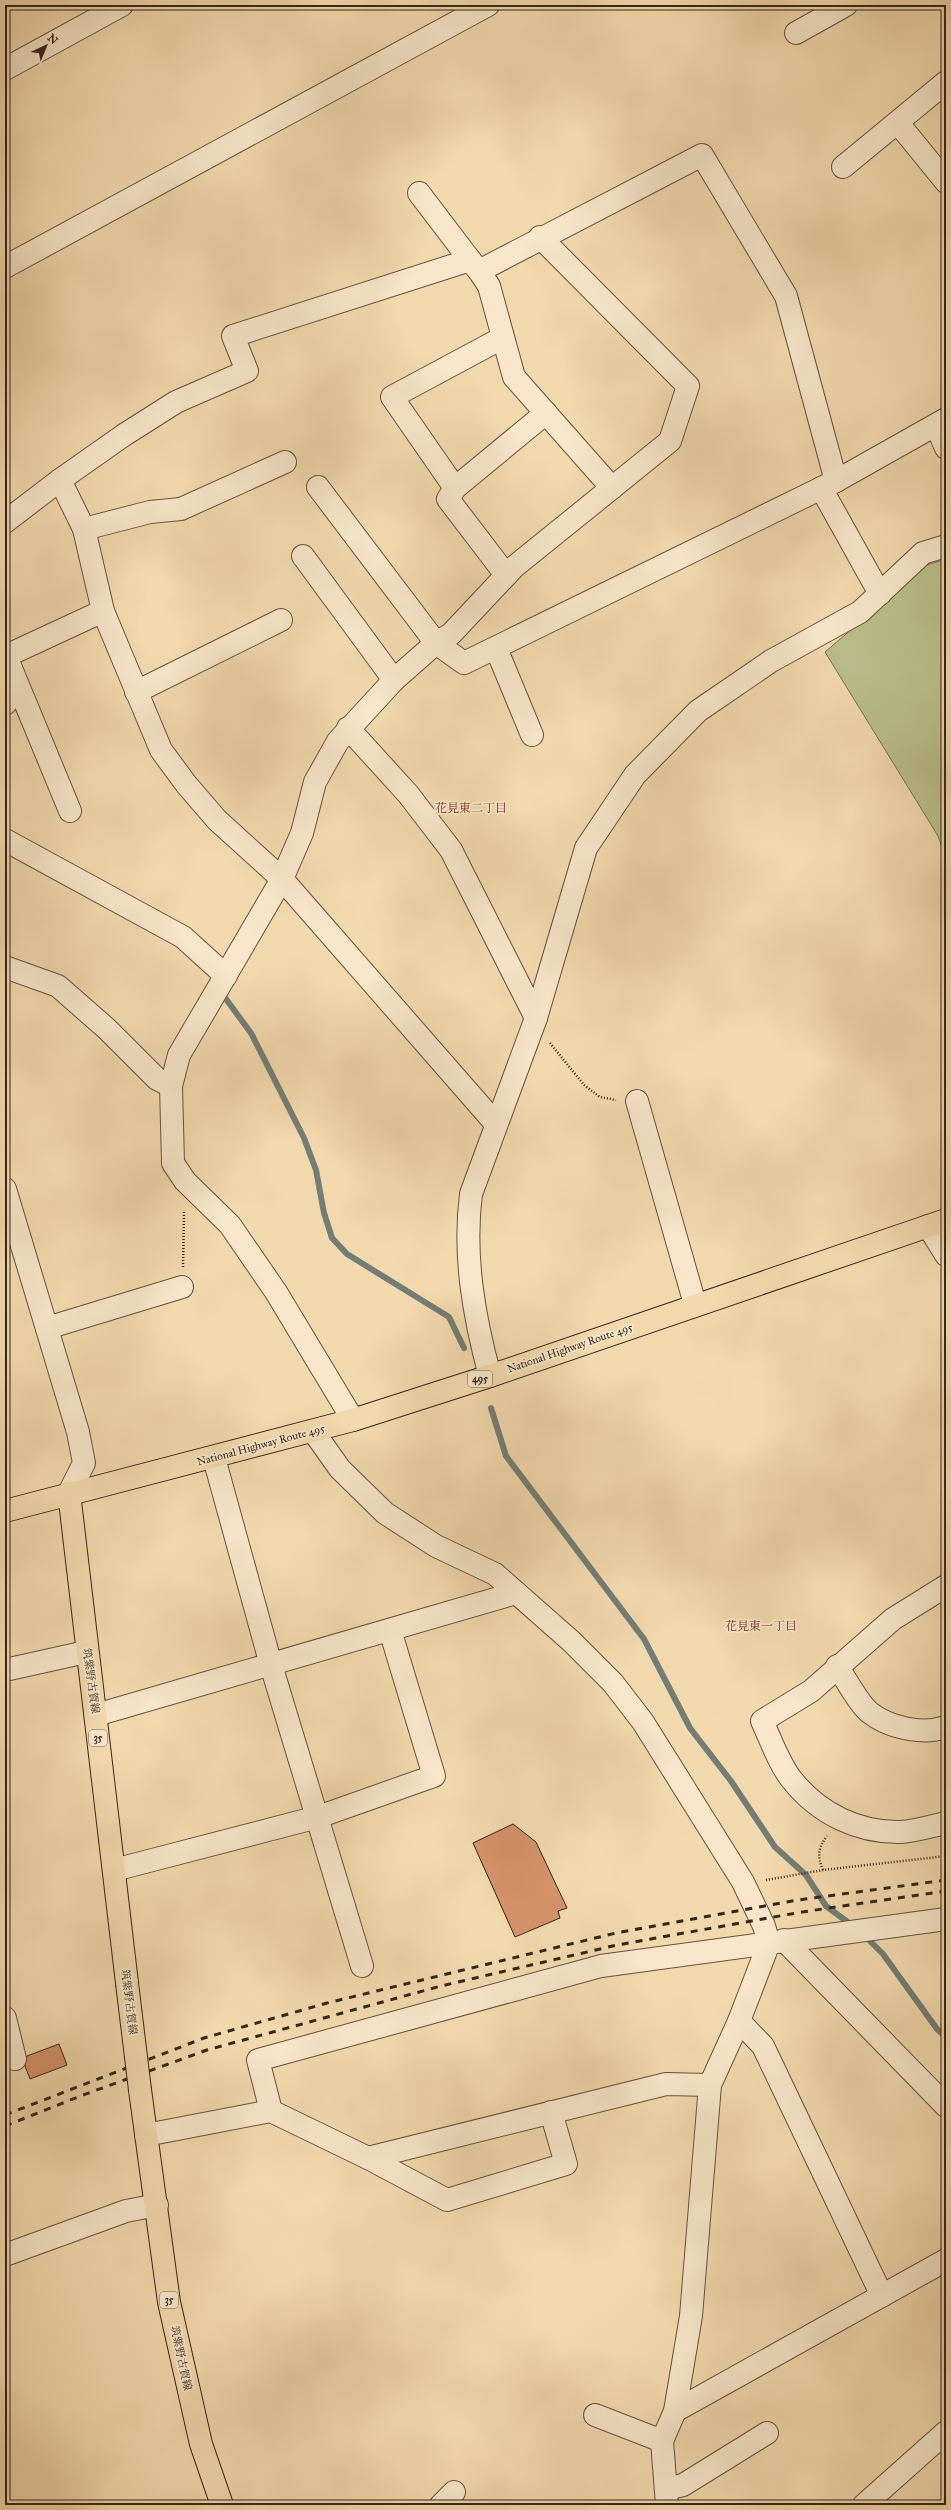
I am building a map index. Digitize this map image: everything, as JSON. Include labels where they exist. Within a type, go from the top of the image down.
[{"type":"main road","name":"National Highway Route 495","points":[[5,1511],[69,1493],[214,1458],[353,1420],[490,1376],[695,1304],[937,1223]]},
{"type":"main road","name":"筑紫野古賀線","points":[[69,1493],[86,1652],[96,1715],[140,2090],[169,2302],[201,2444],[222,2505]]},
{"type":"street","points":[[5,69],[122,5]]},
{"type":"street","points":[[5,267],[488,5]]},
{"type":"street","points":[[796,33],[846,5]]},
{"type":"street","points":[[843,167],[946,82]]},
{"type":"street","points":[[898,123],[946,182]]},
{"type":"street","points":[[5,522],[60,480],[124,435],[176,402],[247,371],[233,336],[474,266],[540,237],[702,155],[786,296],[829,485],[880,594]]},
{"type":"street","points":[[419,193],[488,286],[514,377],[612,488]]},
{"type":"street","points":[[353,1420],[280,1298],[230,1225],[185,1181],[173,1164],[171,1086],[179,1055],[282,879],[302,833],[315,782],[338,741],[348,728],[394,680],[436,643],[451,634],[506,575],[670,441],[688,386],[540,237]]},
{"type":"street","points":[[455,488],[392,397],[502,338]]},
{"type":"street","points":[[506,575],[448,499],[455,488],[546,413]]},
{"type":"street","points":[[318,487],[436,643],[464,663],[829,485],[941,422],[946,448]]},
{"type":"street","points":[[84,529],[150,512],[181,509],[285,462]]},
{"type":"street","points":[[60,480],[84,529],[102,611],[161,750],[186,784],[218,820],[282,879],[496,1124]]},
{"type":"street","points":[[490,1376],[477,1327],[468,1249],[467,1220],[471,1194],[536,1018],[586,848],[635,775],[698,711],[770,661],[860,612],[923,553],[946,546]]},
{"type":"street","points":[[303,556],[394,680]]},
{"type":"street","points":[[70,811],[6,656],[102,611]]},
{"type":"street","points":[[136,692],[281,620]]},
{"type":"street","points":[[496,648],[532,735]]},
{"type":"street","points":[[5,704],[18,687]]},
{"type":"street","points":[[348,728],[408,794],[451,850],[536,1018]]},
{"type":"street","points":[[5,840],[183,937],[226,976]]},
{"type":"street","points":[[5,967],[58,986],[107,1029],[157,1079],[171,1086]]},
{"type":"street","points":[[637,1101],[695,1304]]},
{"type":"street","points":[[5,1189],[11,1229],[47,1328],[78,1432],[84,1463],[69,1493]]},
{"type":"street","points":[[937,1223],[946,1255]]},
{"type":"street","points":[[47,1328],[182,1287]]},
{"type":"street","points":[[313,1431],[340,1469],[385,1513],[436,1546],[495,1574],[571,1641],[613,1683],[643,1722],[748,1889],[776,1942],[946,2106]]},
{"type":"street","points":[[214,1458],[271,1665],[362,1966]]},
{"type":"street","points":[[946,1586],[892,1619],[837,1666],[811,1691],[762,1721],[792,1780],[810,1798],[839,1819],[878,1830],[902,1832],[946,1824]]},
{"type":"street","points":[[96,1715],[516,1593]]},
{"type":"street","points":[[114,1870],[318,1817],[434,1776],[390,1630]]},
{"type":"street","points":[[5,1670],[86,1652]]},
{"type":"street","points":[[837,1666],[869,1712],[892,1724],[917,1731],[946,1727]]},
{"type":"street","points":[[271,2111],[258,2060],[601,1966],[946,1919]]},
{"type":"street","points":[[666,2497],[662,2440],[675,2410],[691,2316],[710,2085],[776,1942]]},
{"type":"street","points":[[5,2018],[16,2059]]},
{"type":"street","points":[[740,2021],[763,2046],[882,2296]]},
{"type":"street","points":[[368,2158],[666,2084],[710,2085]]},
{"type":"street","points":[[146,2135],[271,2111],[368,2158],[446,2200],[566,2164],[551,2112]]},
{"type":"street","points":[[5,2255],[126,2211],[156,2205]]},
{"type":"street","points":[[675,2410],[946,2260]]},
{"type":"street","points":[[594,2415],[662,2440]]},
{"type":"street","points":[[864,2505],[946,2432]]},
{"type":"street","points":[[666,2497],[767,2433]]},
{"type":"path","points":[[536,1018],[550,1044],[584,1085],[600,1097],[637,1101]]},
{"type":"path","points":[[182,1287],[185,1181]]},
{"type":"path","points":[[823,1870],[818,1859],[820,1845],[839,1819]]},
{"type":"path","points":[[779,1878],[823,1870],[946,1856]]},
{"type":"green space","points":[[946,559],[946,858],[938,836],[825,652],[927,565]]},
{"type":"building","points":[[513,1824],[536,1842],[567,1908],[558,1911],[560,1918],[515,1937],[473,1843]]},
{"type":"building","points":[[59,2044],[67,2065],[30,2079],[25,2066],[27,2056]]},
{"type":"waterway","points":[[223,995],[251,1033],[304,1138],[316,1170],[324,1213],[332,1238],[347,1254],[449,1317],[464,1348]]},
{"type":"waterway","points":[[491,1408],[506,1456],[644,1639],[690,1728],[731,1781],[775,1847],[806,1875],[826,1906],[853,1926]]},
{"type":"waterway","points":[[865,1936],[883,1954],[937,2029],[946,2037]]},
{"type":"railway","points":[[5,2115],[204,2038],[327,2003],[616,1933],[798,1900],[946,1880]]},
{"type":"railway","points":[[5,2126],[83,2095],[207,2050],[441,1986],[617,1945],[802,1912],[946,1891]]},
{"type":"district","name":"花見東二丁目","points":[[471,808]]},
{"type":"district","name":"花見東一丁目","points":[[761,1626]]}]
